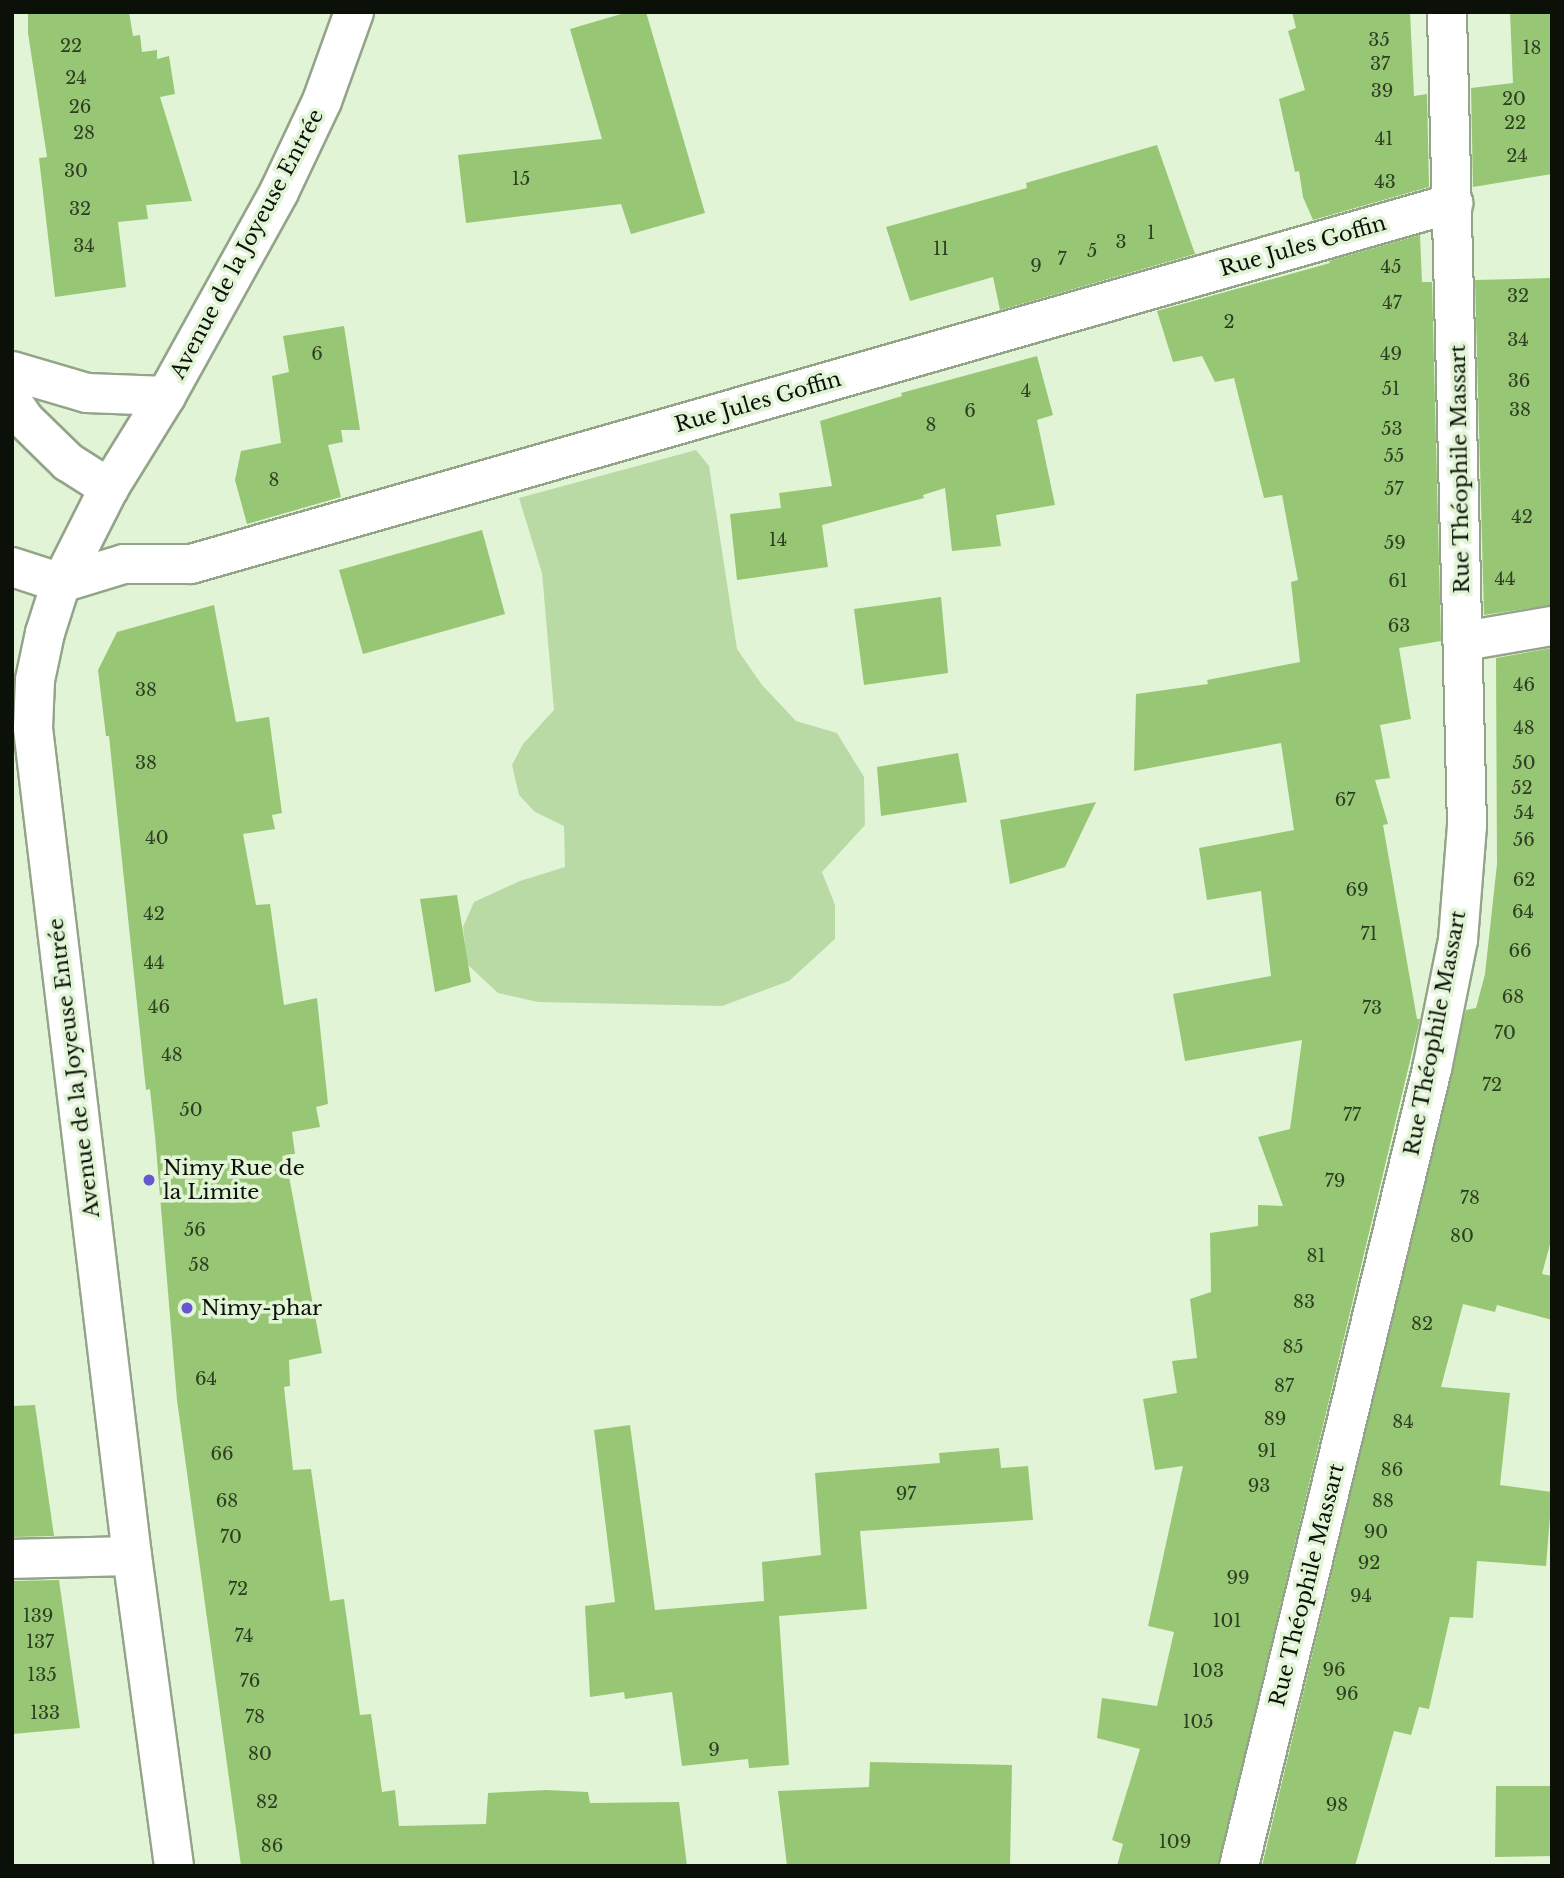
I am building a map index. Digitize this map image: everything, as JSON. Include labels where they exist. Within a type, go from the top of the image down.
[{"type":"street","name":"Avenue de la Joyeuse Entrée","points":[[174,1866],[132,1556],[33,729],[35,680],[45,633],[61,583],[109,488],[166,396],[279,192],[322,101],[354,12]]},
{"type":"street","name":"Rue Théophile Massart","points":[[1239,1866],[1429,1082],[1458,940],[1468,827],[1447,12]]},
{"type":"street","name":"Rue Jules Goffin","points":[[61,583],[124,564],[191,564],[1453,203]]},
{"type":"street","name":"Avenue de la Joyeuse Entrée","points":[[12,371],[87,393],[166,396]]},
{"type":"street","points":[[12,401],[24,419],[59,453],[109,488]]},
{"type":"street","points":[[12,567],[61,583]]},
{"type":"street","points":[[1464,641],[1552,626]]},
{"type":"street","points":[[12,1559],[132,1556]]},
{"type":"green space","points":[[696,450],[709,466],[737,649],[762,685],[796,721],[837,733],[864,777],[865,825],[822,872],[835,905],[835,939],[789,981],[722,1006],[538,1002],[498,993],[467,964],[463,927],[474,902],[520,881],[565,867],[564,826],[535,812],[519,795],[512,765],[523,744],[554,710],[542,573],[519,498]]},
{"type":"building","points":[[28,12],[129,12],[133,36],[140,35],[142,52],[157,50],[157,59],[169,56],[175,94],[160,97],[192,201],[146,205],[148,219],[118,222],[126,287],[55,297],[39,158],[47,157],[28,33]]},
{"type":"building","points":[[628,12],[646,12],[705,213],[631,234],[621,204],[466,223],[458,155],[602,139],[570,29]]},
{"type":"building","points":[[1292,12],[1410,12],[1414,96],[1427,94],[1429,187],[1313,220],[1303,197],[1299,171],[1295,172],[1279,99],[1305,90],[1288,31],[1296,28]]},
{"type":"building","points":[[1510,12],[1552,12],[1552,174],[1473,187],[1471,88],[1513,83]]},
{"type":"building","points":[[1157,145],[1195,254],[1000,310],[993,277],[910,301],[886,227],[1027,188],[1026,183]]},
{"type":"building","points":[[1420,235],[1422,282],[1432,282],[1441,641],[1399,648],[1411,719],[1380,725],[1390,778],[1375,780],[1388,824],[1383,825],[1417,1019],[1420,1019],[1218,1866],[1117,1866],[1123,1844],[1112,1840],[1140,1749],[1097,1738],[1102,1698],[1157,1706],[1174,1632],[1148,1626],[1183,1466],[1155,1470],[1143,1399],[1177,1393],[1172,1361],[1197,1358],[1190,1299],[1211,1292],[1210,1233],[1258,1226],[1258,1205],[1283,1206],[1258,1137],[1290,1129],[1302,1040],[1185,1061],[1173,994],[1271,976],[1261,891],[1207,900],[1199,848],[1294,830],[1281,743],[1134,771],[1136,694],[1208,684],[1207,680],[1300,662],[1291,582],[1298,580],[1282,495],[1264,498],[1234,378],[1215,382],[1202,356],[1173,362],[1157,311]]},
{"type":"building","points":[[1552,278],[1552,605],[1484,615],[1475,280]]},
{"type":"building","points":[[344,326],[360,430],[341,430],[343,442],[328,445],[341,497],[247,524],[235,480],[241,451],[281,443],[272,376],[289,372],[283,336]]},
{"type":"building","points":[[1037,356],[1053,415],[1037,420],[1055,505],[996,515],[1001,546],[952,551],[945,488],[923,495],[924,498],[822,525],[828,567],[737,580],[730,514],[781,508],[779,493],[832,486],[820,421],[902,396],[901,393]]},
{"type":"building","points":[[482,530],[505,614],[363,654],[339,570]]},
{"type":"building","points":[[941,597],[948,673],[864,685],[854,609]]},
{"type":"building","points":[[214,605],[236,722],[269,717],[282,813],[272,815],[275,829],[243,834],[256,905],[270,904],[284,1005],[317,998],[328,1104],[316,1107],[320,1127],[292,1132],[295,1154],[285,1155],[322,1353],[289,1360],[290,1386],[284,1387],[293,1470],[311,1469],[330,1601],[344,1599],[360,1715],[371,1714],[382,1792],[395,1790],[399,1826],[486,1824],[488,1793],[546,1790],[588,1792],[590,1803],[679,1802],[687,1866],[241,1866],[177,1400],[150,1089],[146,1090],[109,736],[106,736],[98,670],[117,632]]},
{"type":"building","points":[[1552,648],[1552,1237],[1542,1274],[1552,1276],[1552,1320],[1497,1305],[1495,1312],[1463,1304],[1441,1387],[1510,1393],[1500,1485],[1552,1492],[1546,1566],[1477,1561],[1473,1618],[1450,1617],[1429,1709],[1419,1707],[1411,1735],[1394,1731],[1355,1866],[1262,1866],[1466,1010],[1476,1008],[1485,974],[1497,864],[1496,658]]},
{"type":"building","points":[[958,753],[967,802],[881,816],[877,767]]},
{"type":"building","points":[[1096,802],[1065,867],[1010,884],[1000,820]]},
{"type":"building","points":[[457,895],[471,982],[435,992],[420,899]]},
{"type":"building","points":[[35,1405],[54,1536],[12,1537],[12,1406]]},
{"type":"building","points":[[630,1425],[655,1610],[764,1601],[762,1562],[821,1555],[815,1473],[940,1463],[939,1453],[999,1448],[1001,1468],[1028,1466],[1033,1520],[860,1531],[867,1609],[779,1616],[789,1765],[749,1768],[748,1759],[682,1766],[672,1692],[625,1699],[624,1692],[590,1697],[585,1606],[615,1602],[594,1430]]},
{"type":"building","points":[[59,1580],[80,1728],[12,1734],[12,1581]]},
{"type":"building","points":[[870,1762],[1012,1765],[1010,1866],[787,1866],[778,1791],[869,1787]]},
{"type":"building","points":[[1496,1786],[1552,1786],[1552,1856],[1495,1857]]},
{"type":"place","name":"Nimy Rue de la Limite","points":[[149,1180]]},
{"type":"place","name":"Nimy-phar","points":[[187,1308]]}]
